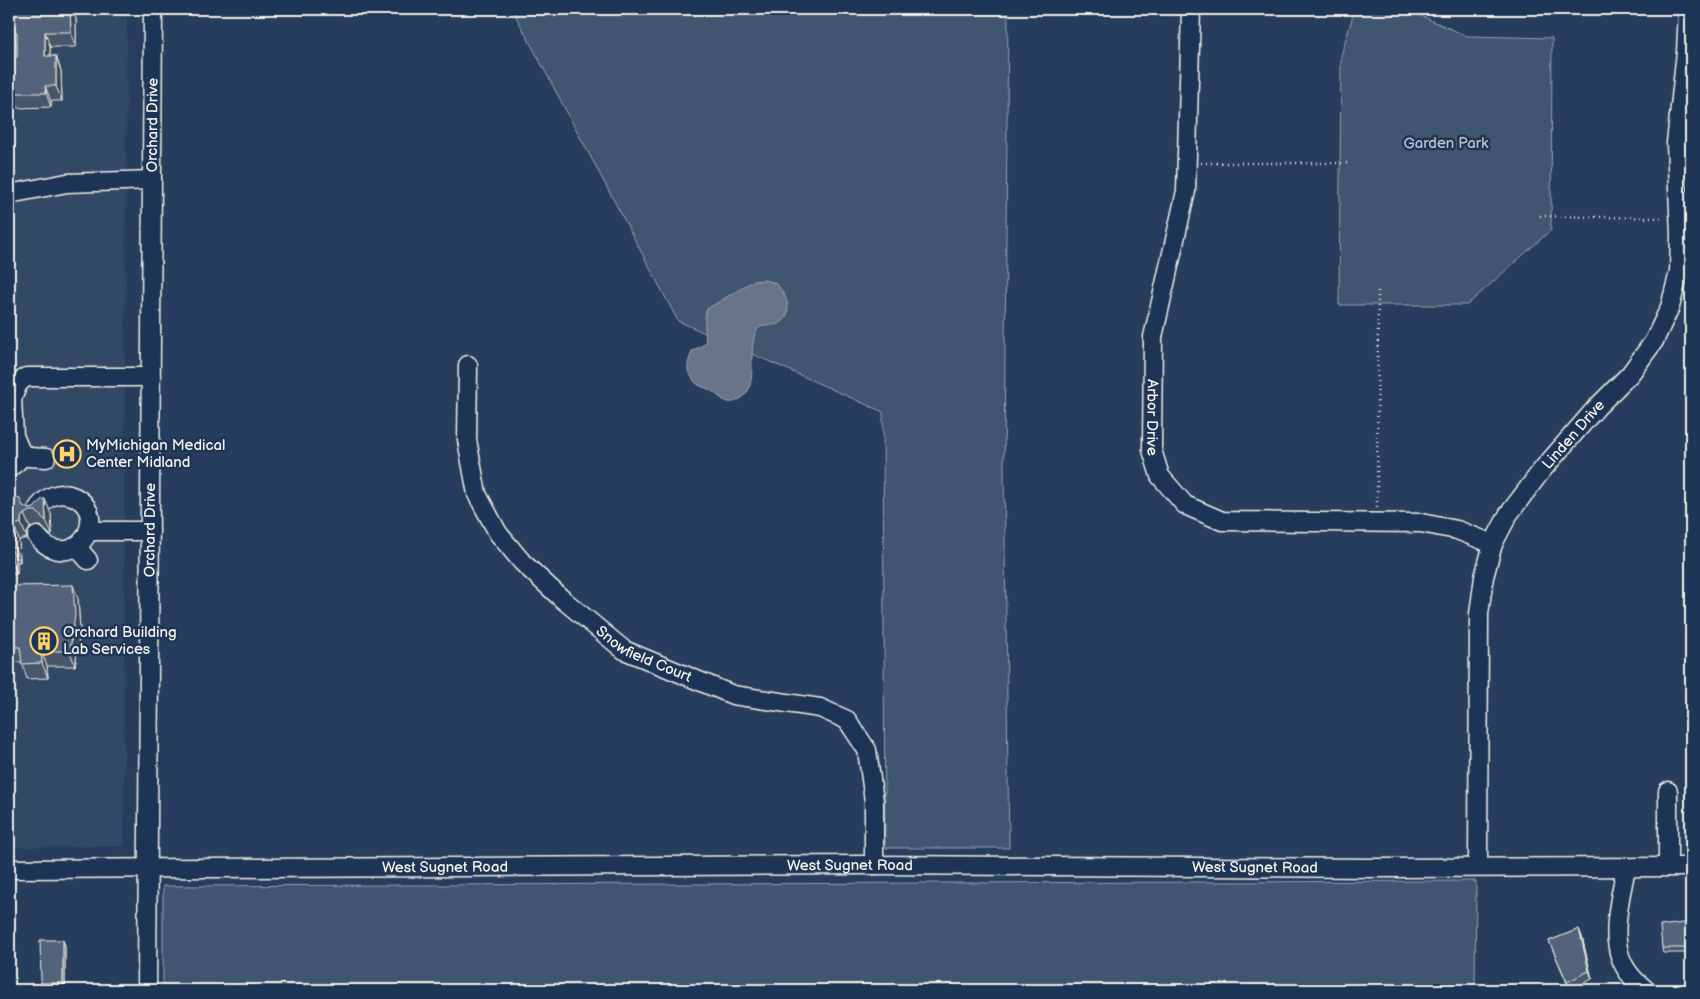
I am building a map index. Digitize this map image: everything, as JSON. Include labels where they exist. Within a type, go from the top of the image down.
[{"type":"street","name":"Orchard Drive","points":[[147,990],[153,9]]},
{"type":"street","name":"Arbor Drive","points":[[1191,9],[1186,191],[1153,337],[1152,450],[1160,476],[1185,504],[1222,521],[1421,523],[1457,530],[1493,544]]},
{"type":"street","name":"Linden Drive","points":[[1478,867],[1479,614],[1484,577],[1493,544],[1508,516],[1542,470],[1597,407],[1630,374],[1654,341],[1670,306],[1679,272],[1684,228],[1676,143],[1686,52],[1688,9]]},
{"type":"street","points":[[9,194],[67,184],[152,180]]},
{"type":"street","name":"Snowfield Court","points":[[468,365],[467,440],[477,494],[498,533],[522,562],[561,598],[624,650],[733,695],[820,708],[847,720],[867,750],[874,801],[874,865]]},
{"type":"street","points":[[46,458],[28,457],[20,450],[14,436],[12,399],[18,384],[17,377],[151,377]]},
{"type":"street","points":[[9,468],[25,454]]},
{"type":"street","points":[[35,513],[39,505],[46,498],[63,494],[72,496],[81,492],[89,514],[90,523],[86,537],[68,550],[50,548],[37,536]]},
{"type":"street","points":[[89,531],[150,531]]},
{"type":"street","points":[[76,546],[88,560]]},
{"type":"street","points":[[1668,791],[1668,867]]},
{"type":"street","name":"West Sugnet Road","points":[[9,869],[874,865],[1378,868],[1691,867]]},
{"type":"street","points":[[1626,867],[1619,910],[1617,944],[1631,976],[1646,990]]},
{"type":"path","points":[[1187,163],[1348,164]]},
{"type":"path","points":[[1540,216],[1663,218],[1684,228]]},
{"type":"path","points":[[1377,523],[1378,291]]},
{"type":"shaded area","name":"MyMichigan Medical Center Midland","points":[[9,9],[127,9],[124,846],[9,847]]},
{"type":"shaded area","points":[[764,280],[775,283],[782,290],[788,306],[788,312],[779,324],[762,326],[756,332],[753,345],[750,386],[743,397],[736,401],[726,401],[695,382],[688,370],[692,351],[705,344],[705,317],[707,309],[753,281]]},
{"type":"green space","points":[[512,9],[1008,9],[1004,467],[1009,848],[885,848],[883,412],[678,321]]},
{"type":"green space","name":"Garden Park","points":[[1355,9],[1405,9],[1467,36],[1552,38],[1551,230],[1467,305],[1339,305],[1341,55]]},
{"type":"green space","points":[[1476,881],[1475,990],[163,990],[163,886]]},
{"type":"building","points":[[12,9],[70,9],[71,32],[45,32],[45,56],[56,56],[56,86],[45,86],[46,93],[13,93],[13,57],[17,57],[17,32],[12,33]]},
{"type":"building","points":[[9,497],[19,498],[23,506],[29,509],[34,508],[42,499],[45,499],[46,520],[36,511],[30,511],[21,518],[21,523],[14,525],[14,547],[11,548],[12,559],[9,559]]},
{"type":"building","name":"Orchard Building Lab Services","points":[[73,585],[75,615],[70,651],[41,651],[42,663],[22,664],[20,647],[9,647],[9,586]]},
{"type":"building","points":[[1686,743],[1691,743],[1691,773],[1686,773]]},
{"type":"building","points":[[1691,922],[1691,948],[1662,948],[1660,926]]},
{"type":"building","points":[[1579,929],[1589,971],[1567,982],[1549,941]]},
{"type":"building","points":[[40,940],[63,940],[63,983],[41,983]]},
{"type":"place","name":"MyMichigan Medical Center Midland","points":[[67,454]]},
{"type":"place","name":"Orchard Building Lab Services","points":[[44,641]]}]
